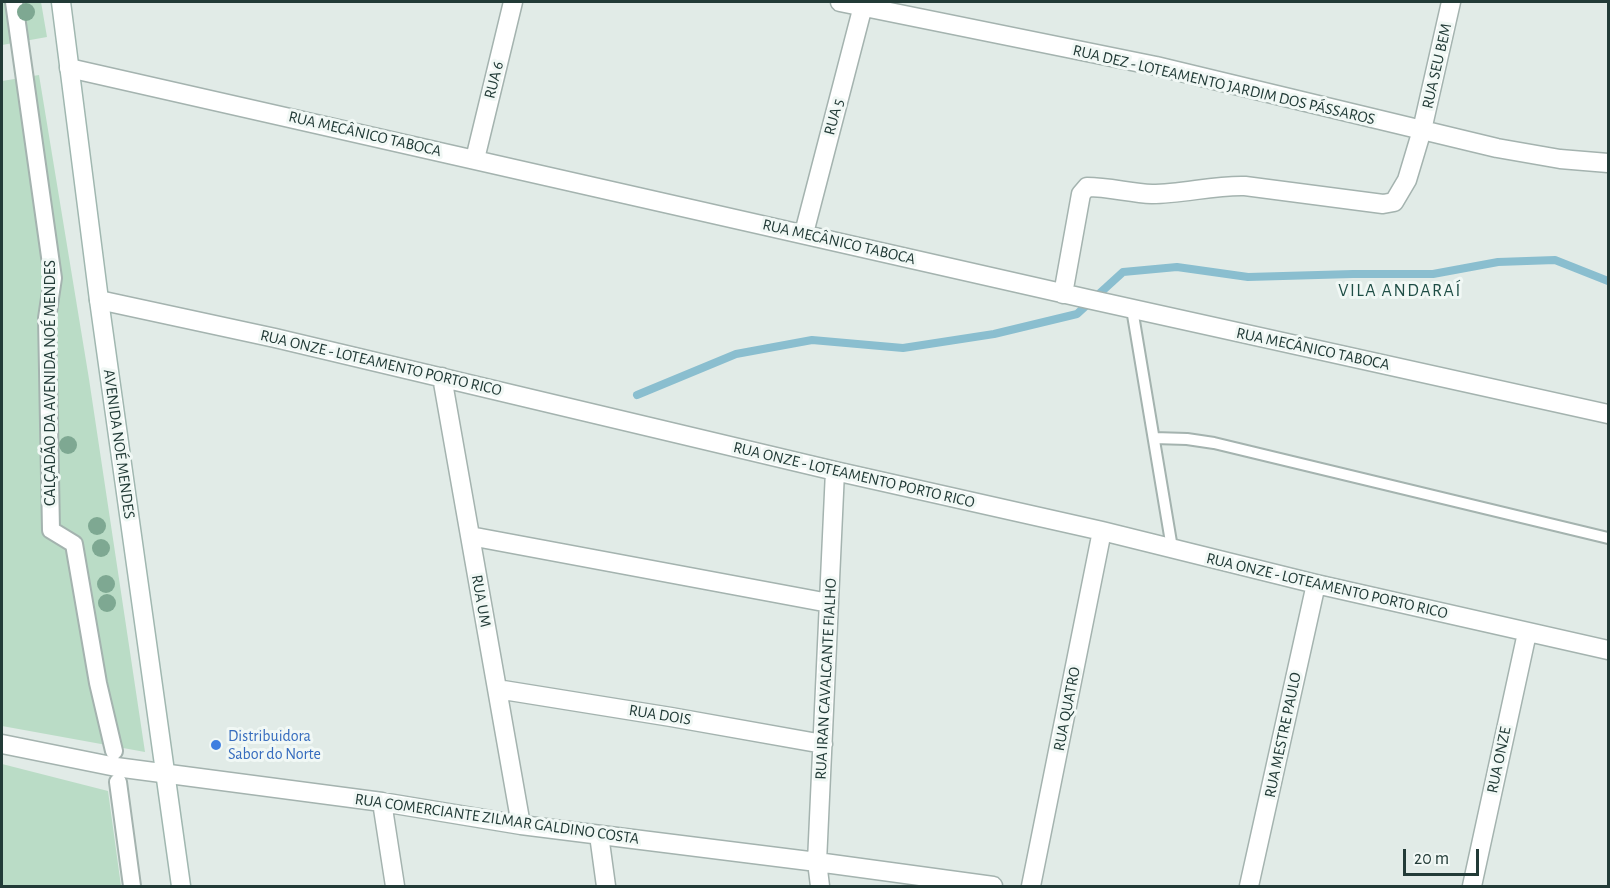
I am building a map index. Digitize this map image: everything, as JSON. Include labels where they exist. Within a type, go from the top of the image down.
[{"type":"street","name":"CALÇADÃO DA AVENIDA NOÉ MENDES","points":[[14,2],[53,278],[46,318],[51,530],[74,544],[98,683],[114,751]]},
{"type":"street","name":"AVENIDA NOÉ MENDES","points":[[61,2],[99,300],[181,886]]},
{"type":"street","name":"RUA 6","points":[[476,159],[513,2]]},
{"type":"street","name":"RUA DEZ - LOTEAMENTO JARDIM DOS PÁSSAROS","points":[[840,2],[863,4],[1156,66],[1497,148],[1560,159],[1608,163]]},
{"type":"street","name":"RUA SEU BEM","points":[[1063,294],[1081,194],[1087,187],[1150,194],[1245,186],[1372,203],[1391,203],[1399,195],[1407,180],[1422,130],[1451,2]]},
{"type":"street","name":"RUA 5","points":[[804,233],[863,4]]},
{"type":"street","name":"RUA MECÂNICO TABOCA","points":[[69,68],[804,233],[1063,294],[1608,414]]},
{"type":"street","name":"RUA ONZE - LOTEAMENTO PORTO RICO","points":[[99,300],[275,338],[835,471],[1102,531],[1316,584],[1608,650]]},
{"type":"street","name":"RUA UM","points":[[442,377],[521,825]]},
{"type":"street","name":"RUA IRAN CAVALCANTE FIALHO","points":[[820,886],[817,862],[835,471]]},
{"type":"street","name":"RUA QUATRO","points":[[1031,886],[1102,531]]},
{"type":"street","points":[[470,536],[829,603]]},
{"type":"street","name":"RUA MESTRE PAULO","points":[[1250,886],[1316,584]]},
{"type":"street","name":"RUA ONZE","points":[[1472,886],[1527,633]]},
{"type":"street","name":"RUA DOIS","points":[[497,689],[823,744]]},
{"type":"street","name":"RUA COMERCIANTE ZILMAR GALDINO COSTA","points":[[2,744],[116,767],[382,802],[521,825],[993,886]]},
{"type":"street","points":[[118,782],[132,886]]},
{"type":"street","points":[[382,802],[395,886]]},
{"type":"street","points":[[599,835],[606,886]]},
{"type":"lane","points":[[1132,309],[1172,548]]},
{"type":"lane","points":[[1154,438],[1214,443],[1608,538]]},
{"type":"green space","points":[[2,2],[41,2],[47,37],[2,45]]},
{"type":"green space","points":[[39,75],[89,379],[145,752],[2,726],[2,81]]},
{"type":"green space","points":[[2,764],[108,791],[121,886],[2,886]]},
{"type":"waterway","points":[[637,395],[736,354],[812,340],[903,348],[994,334],[1077,314],[1123,272],[1177,267],[1248,277],[1433,274],[1498,262],[1555,260],[1608,281]]},
{"type":"place","name":"Distribuidora Sabor do Norte","points":[[216,745]]},
{"type":"district","name":"VILA ANDARAÍ","points":[[1400,291]]}]
